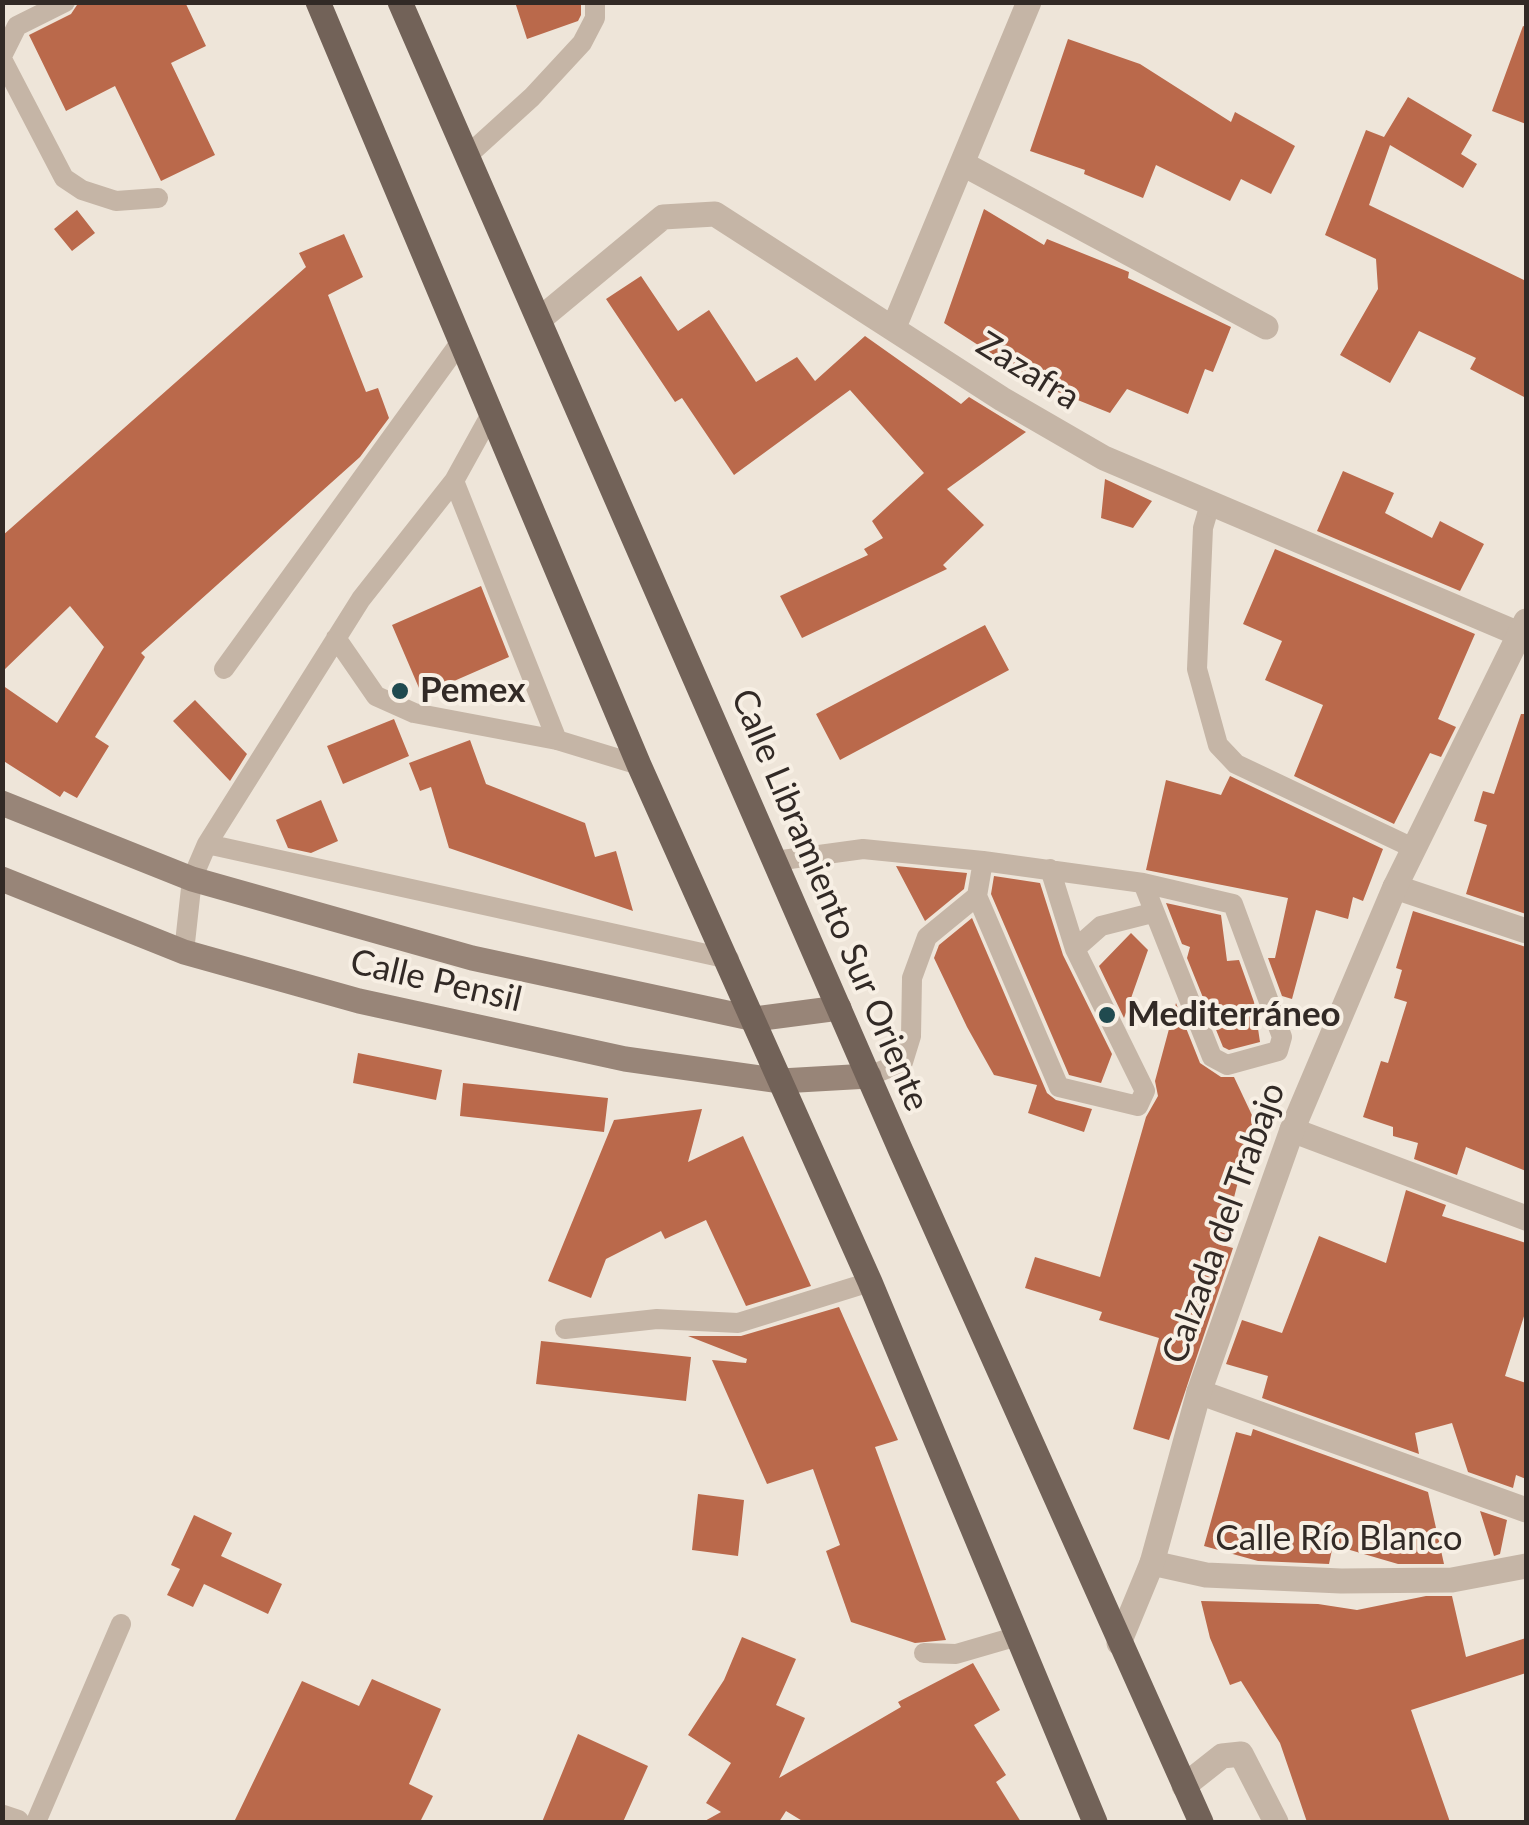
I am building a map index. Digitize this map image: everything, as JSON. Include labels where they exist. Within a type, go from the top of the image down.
[{"type":"main road","points":[[318,2],[639,765],[870,1282],[1095,1822]]},
{"type":"main road","name":"Calle Libramiento Sur Oriente","points":[[400,2],[1118,1643],[1201,1822]]},
{"type":"main road","name":"Calle Pensil","points":[[2,804],[192,879],[472,958],[754,1019],[839,1008]]},
{"type":"main road","name":"Calle Pensil","points":[[2,879],[184,952],[359,1001],[606,1055],[782,1081],[869,1076]]},
{"type":"street","points":[[894,327],[965,164],[1028,2]]},
{"type":"street","points":[[965,164],[1266,327]]},
{"type":"street","name":"Zazafra","points":[[540,319],[663,217],[715,214],[1104,458],[1524,631]]},
{"type":"street","name":"Calzada del Trabajo","points":[[1118,1643],[1152,1563],[1199,1392],[1292,1130],[1394,886],[1524,631]]},
{"type":"street","points":[[1394,886],[1526,931]]},
{"type":"street","points":[[1292,1130],[1526,1218]]},
{"type":"street","name":"Calle Río Blanco","points":[[1199,1392],[1526,1510]]},
{"type":"street","name":"Calle Río Blanco","points":[[1152,1563],[1206,1575],[1341,1581],[1452,1580],[1526,1566]]},
{"type":"street","points":[[1184,1786],[1222,1756],[1241,1754],[1276,1822]]},
{"type":"street","points":[[2,1817],[17,1822]]},
{"type":"lane","points":[[65,2],[17,26],[2,58],[64,178],[82,190],[116,201],[158,198]]},
{"type":"lane","points":[[467,156],[532,98],[582,43],[595,18],[595,2]]},
{"type":"lane","points":[[224,669],[459,344]]},
{"type":"lane","points":[[184,952],[192,879],[207,844],[336,638],[454,480],[490,414]]},
{"type":"lane","points":[[454,480],[557,740]]},
{"type":"lane","points":[[1210,504],[1204,528],[1197,669],[1218,745],[1236,764],[1413,848]]},
{"type":"lane","points":[[336,638],[376,696],[414,712],[467,726],[557,740],[639,765]]},
{"type":"lane","points":[[207,844],[729,960]]},
{"type":"lane","points":[[775,861],[863,850],[983,861],[1143,883],[1233,904],[1282,1037],[1278,1050],[1227,1065],[1212,1057],[1143,883]]},
{"type":"lane","points":[[983,861],[977,896],[1059,1087],[1138,1106],[1145,1091],[1074,948],[1050,869]]},
{"type":"lane","points":[[869,1076],[903,1062],[911,1036],[912,978],[927,937],[977,896]]},
{"type":"lane","points":[[1074,948],[1102,926],[1152,913]]},
{"type":"lane","points":[[565,1329],[657,1319],[738,1324],[870,1282]]},
{"type":"lane","points":[[36,1822],[120,1624]]},
{"type":"lane","points":[[924,1653],[956,1654],[1018,1636]]},
{"type":"building","points":[[79,2],[185,2],[206,46],[171,63],[215,155],[161,181],[115,86],[66,111],[29,35],[71,14]]},
{"type":"building","points":[[515,2],[581,2],[581,15],[578,21],[527,39]]},
{"type":"building","points":[[1523,26],[1526,27],[1526,124],[1492,111]]},
{"type":"building","points":[[1068,39],[1140,64],[1231,122],[1235,112],[1295,146],[1271,194],[1241,179],[1230,201],[1156,165],[1143,198],[1084,174],[1085,170],[1030,151]]},
{"type":"building","points":[[1408,97],[1472,135],[1461,154],[1477,164],[1463,188],[1390,145],[1369,205],[1526,281],[1526,398],[1470,369],[1476,358],[1419,331],[1390,383],[1340,355],[1378,289],[1376,259],[1325,235],[1366,130],[1384,137]]},
{"type":"building","points":[[984,209],[1044,245],[1047,239],[1129,272],[1128,278],[1231,327],[1213,372],[1205,369],[1188,414],[1127,389],[1110,413],[1003,370],[1009,365],[944,323]]},
{"type":"building","points":[[77,210],[95,233],[72,251],[54,229]]},
{"type":"building","points":[[344,234],[363,277],[328,295],[366,392],[378,388],[389,418],[360,457],[141,653],[145,657],[95,737],[109,746],[77,798],[64,791],[60,797],[2,760],[2,685],[57,723],[104,647],[70,606],[2,672],[2,536],[306,267],[299,253]]},
{"type":"building","points":[[641,276],[678,331],[709,310],[756,382],[797,357],[815,381],[865,336],[961,404],[969,397],[1026,432],[947,489],[984,525],[943,565],[947,569],[802,638],[780,596],[868,555],[864,549],[883,538],[872,521],[924,473],[850,390],[734,475],[682,398],[675,402],[606,299]]},
{"type":"building","points":[[1343,471],[1394,493],[1385,513],[1432,538],[1440,521],[1484,544],[1460,591],[1317,531]]},
{"type":"building","points":[[1105,479],[1152,501],[1133,528],[1101,518]]},
{"type":"building","points":[[1275,549],[1475,634],[1438,719],[1456,727],[1441,757],[1430,753],[1394,824],[1294,776],[1323,705],[1265,680],[1282,641],[1243,624]]},
{"type":"building","points":[[481,586],[509,657],[422,695],[392,625]]},
{"type":"building","points":[[985,625],[1009,670],[840,760],[816,714]]},
{"type":"building","points":[[195,700],[247,754],[230,781],[173,721]]},
{"type":"building","points":[[1521,714],[1526,714],[1526,914],[1466,894],[1487,825],[1474,821],[1483,791],[1494,794]]},
{"type":"building","points":[[394,719],[409,756],[343,784],[327,746]]},
{"type":"building","points":[[470,740],[486,784],[585,823],[595,857],[616,851],[633,911],[449,848],[431,787],[420,791],[409,763]]},
{"type":"building","points":[[1230,776],[1383,849],[1363,901],[1353,897],[1348,919],[1316,910],[1292,999],[1282,996],[1268,958],[1275,958],[1288,898],[1146,870],[1166,780],[1221,795]]},
{"type":"building","points":[[321,800],[338,841],[311,853],[288,848],[276,820]]},
{"type":"building","points":[[896,866],[967,873],[964,889],[925,921]]},
{"type":"building","points":[[994,876],[1040,883],[1063,955],[1112,1054],[1101,1083],[1069,1075],[991,894]]},
{"type":"building","points":[[1166,903],[1221,915],[1227,961],[1239,960],[1254,1002],[1260,1042],[1229,1050],[1223,1047],[1187,958],[1190,947],[1182,944]]},
{"type":"building","points":[[1413,911],[1526,947],[1526,1171],[1466,1147],[1457,1175],[1414,1159],[1418,1143],[1393,1136],[1393,1127],[1363,1117],[1381,1061],[1388,1063],[1407,1002],[1394,998],[1402,970],[1396,968]]},
{"type":"building","points":[[972,918],[1047,1093],[1056,1100],[1092,1109],[1084,1132],[1028,1113],[1037,1085],[994,1075],[967,1027],[934,958],[939,945]]},
{"type":"building","points":[[1131,933],[1148,950],[1124,1018],[1099,966]]},
{"type":"building","points":[[1176,1003],[1200,1063],[1221,1077],[1234,1077],[1259,1130],[1247,1136],[1254,1152],[1243,1162],[1222,1245],[1233,1248],[1169,1440],[1133,1429],[1159,1338],[1099,1320],[1102,1312],[1025,1288],[1035,1257],[1100,1277],[1146,1117],[1158,1096],[1155,1081]]},
{"type":"building","points":[[358,1053],[442,1070],[436,1100],[353,1083]]},
{"type":"building","points":[[463,1083],[608,1098],[604,1132],[460,1116]]},
{"type":"building","points":[[702,1109],[688,1162],[743,1136],[811,1286],[746,1306],[706,1220],[665,1239],[661,1231],[606,1259],[591,1298],[548,1281],[614,1120]]},
{"type":"building","points":[[1406,1190],[1446,1205],[1442,1216],[1526,1243],[1526,1310],[1505,1376],[1526,1383],[1526,1479],[1516,1475],[1513,1488],[1468,1472],[1452,1423],[1415,1433],[1419,1454],[1262,1398],[1268,1376],[1226,1364],[1242,1320],[1282,1333],[1319,1236],[1386,1263]]},
{"type":"building","points":[[839,1307],[898,1440],[875,1447],[946,1640],[915,1643],[851,1622],[826,1551],[840,1545],[813,1469],[767,1484],[712,1360],[746,1363],[747,1359],[688,1336],[741,1336]]},
{"type":"building","points":[[541,1341],[691,1357],[686,1401],[536,1384]]},
{"type":"building","points":[[1253,1429],[1428,1492],[1444,1564],[1398,1564],[1333,1545],[1329,1564],[1258,1561],[1204,1546],[1236,1432],[1251,1436]]},
{"type":"building","points":[[698,1494],[744,1500],[738,1556],[692,1550]]},
{"type":"building","points":[[1480,1511],[1507,1520],[1500,1554],[1494,1556]]},
{"type":"building","points":[[194,1515],[232,1533],[221,1556],[282,1584],[268,1614],[204,1584],[193,1607],[167,1595],[180,1569],[171,1565]]},
{"type":"building","points":[[1426,1596],[1452,1596],[1466,1657],[1526,1638],[1526,1673],[1411,1710],[1450,1822],[1307,1822],[1280,1743],[1241,1681],[1230,1685],[1210,1638],[1201,1601],[1318,1604],[1357,1610]]},
{"type":"building","points":[[742,1637],[796,1659],[776,1705],[805,1718],[779,1778],[901,1707],[898,1702],[973,1663],[1000,1710],[974,1725],[1006,1775],[996,1782],[1021,1822],[804,1822],[786,1811],[779,1822],[703,1822],[721,1812],[706,1803],[731,1763],[688,1735],[724,1680]]},
{"type":"building","points":[[372,1679],[441,1709],[409,1784],[433,1796],[420,1822],[234,1822],[302,1681],[359,1706]]},
{"type":"building","points":[[578,1734],[648,1766],[623,1822],[542,1822]]},
{"type":"place","name":"Pemex","points":[[400,691]]},
{"type":"place","name":"Mediterráneo","points":[[1107,1015]]}]
